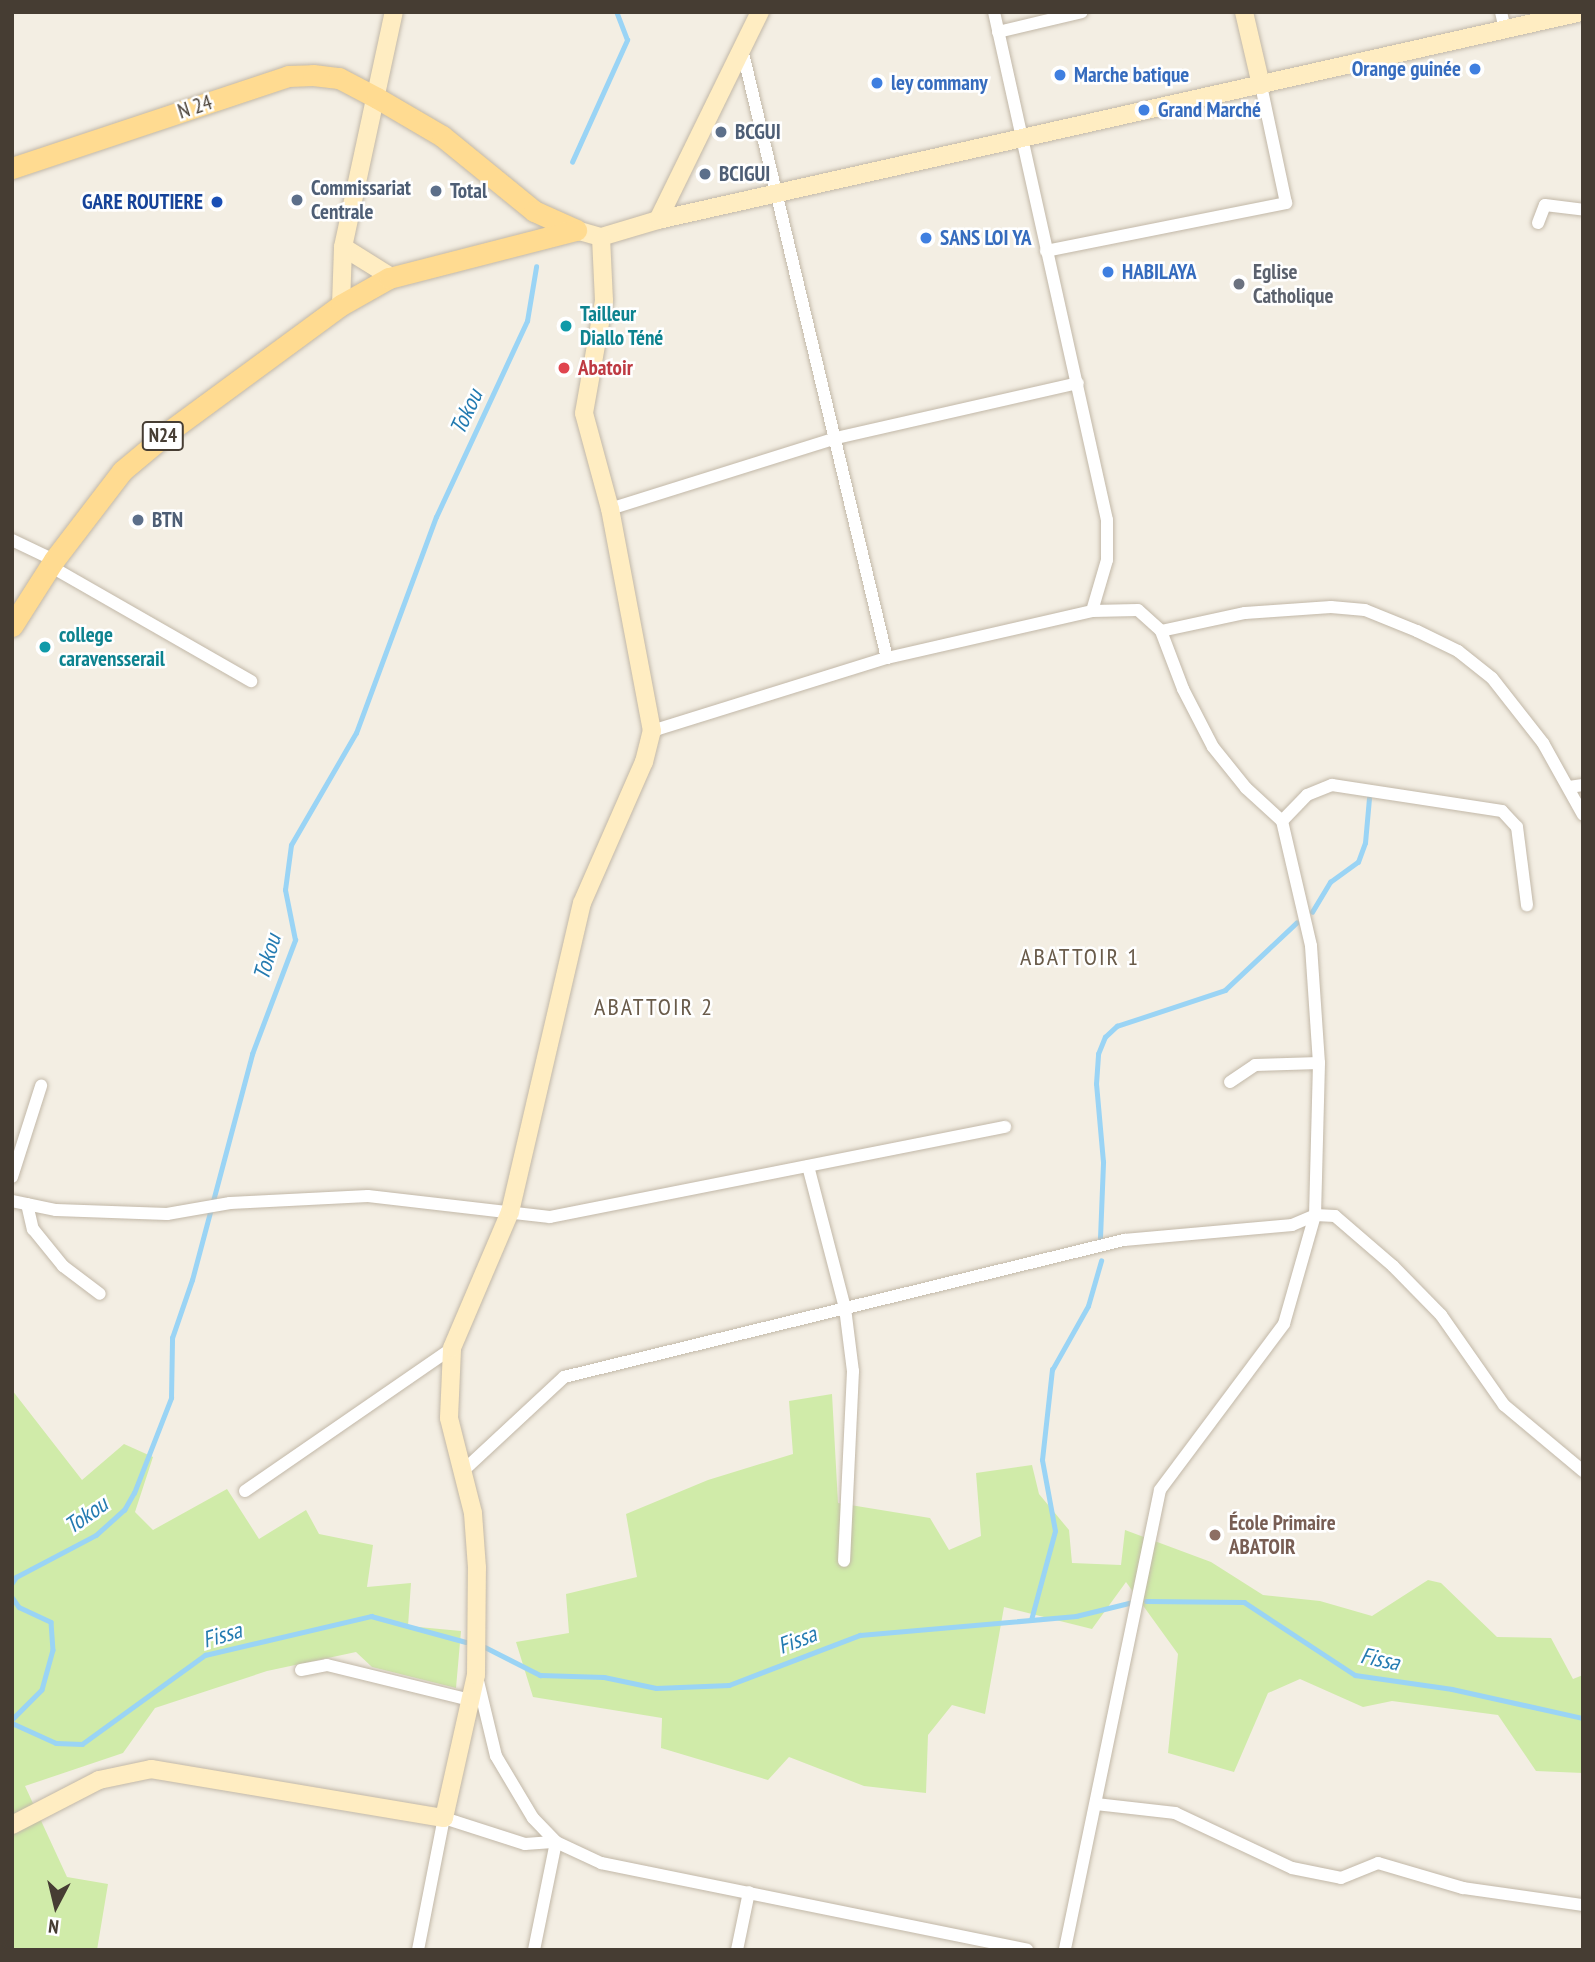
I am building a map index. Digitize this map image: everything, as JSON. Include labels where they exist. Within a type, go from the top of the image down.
[{"type":"main road","name":"N 24","points":[[12,168],[288,76],[339,78],[442,136],[534,211],[576,230]]},
{"type":"main road","name":"N24","points":[[12,626],[52,563],[122,471],[341,304],[359,292],[391,278],[576,230]]},
{"type":"street","points":[[341,304],[343,247],[394,12]]},
{"type":"street","points":[[658,220],[761,12]]},
{"type":"street","points":[[994,12],[1020,140],[1107,520],[1107,560],[1092,611]]},
{"type":"street","points":[[998,32],[1082,12]]},
{"type":"street","points":[[1046,251],[1286,203],[1244,12]]},
{"type":"street","points":[[576,230],[601,237],[658,220],[1261,85],[1503,21],[1582,12]]},
{"type":"street","points":[[743,49],[887,658]]},
{"type":"street","points":[[1538,223],[1545,205],[1583,210]]},
{"type":"street","points":[[601,237],[604,301],[583,413],[610,509],[652,732],[644,762],[582,903],[510,1212],[452,1348],[449,1418],[464,1470],[477,1568],[477,1675],[496,1756],[533,1818],[556,1842],[601,1863],[1027,1950]]},
{"type":"street","points":[[343,247],[391,278]]},
{"type":"street","points":[[610,509],[836,438],[1077,383]]},
{"type":"street","points":[[12,540],[251,681]]},
{"type":"street","points":[[1161,631],[1245,613],[1331,607],[1365,610],[1458,651],[1492,678],[1543,743],[1583,815]]},
{"type":"street","points":[[652,732],[887,658],[1092,611],[1138,610],[1161,631],[1213,747],[1246,788],[1282,821],[1311,947],[1319,1063],[1315,1215],[1284,1324],[1160,1490],[1065,1950]]},
{"type":"street","points":[[1282,821],[1307,795],[1332,785],[1502,811],[1517,827],[1527,905]]},
{"type":"street","points":[[1569,787],[1583,785]]},
{"type":"street","points":[[1230,1082],[1255,1065],[1319,1063]]},
{"type":"street","points":[[12,1177],[41,1086]]},
{"type":"street","points":[[12,1201],[167,1214],[230,1203],[368,1196],[550,1217],[592,1212],[1005,1127]]},
{"type":"street","points":[[808,1166],[845,1308],[853,1371],[844,1561]]},
{"type":"street","points":[[27,1204],[33,1229],[63,1266],[100,1294]]},
{"type":"street","points":[[464,1470],[564,1377],[1124,1240],[1292,1225],[1315,1215],[1335,1216],[1393,1266],[1441,1315],[1504,1405],[1583,1471]]},
{"type":"street","points":[[245,1491],[452,1348]]},
{"type":"street","points":[[301,1670],[327,1665],[471,1700]]},
{"type":"street","points":[[418,1950],[444,1818],[477,1675]]},
{"type":"street","points":[[12,1825],[99,1780],[151,1769],[444,1818],[525,1844],[556,1842]]},
{"type":"street","points":[[1096,1804],[1175,1813],[1292,1868],[1341,1878],[1378,1863],[1463,1888],[1583,1905]]},
{"type":"street","points":[[534,1950],[556,1842]]},
{"type":"street","points":[[737,1950],[749,1892]]},
{"type":"green space","points":[[12,1390],[82,1480],[124,1444],[153,1457],[135,1512],[153,1530],[227,1489],[259,1539],[306,1510],[319,1534],[373,1545],[367,1587],[411,1583],[408,1626],[461,1631],[456,1688],[372,1667],[356,1652],[267,1671],[155,1708],[123,1753],[25,1786],[67,1877],[108,1884],[97,1950],[12,1950]]},
{"type":"green space","points":[[832,1394],[838,1503],[930,1518],[949,1550],[981,1536],[976,1473],[1032,1465],[1039,1494],[1069,1530],[1072,1563],[1121,1565],[1125,1530],[1211,1562],[1263,1595],[1320,1601],[1372,1616],[1428,1580],[1441,1583],[1497,1637],[1551,1638],[1573,1679],[1583,1675],[1583,1773],[1536,1771],[1498,1715],[1392,1701],[1363,1707],[1300,1679],[1268,1693],[1234,1772],[1168,1753],[1178,1654],[1126,1582],[1092,1629],[1004,1607],[985,1714],[952,1705],[928,1735],[926,1793],[864,1786],[789,1757],[768,1780],[661,1748],[662,1718],[533,1697],[516,1642],[569,1633],[566,1594],[637,1577],[626,1514],[708,1480],[793,1454],[789,1401]]},
{"type":"waterway","points":[[572,162],[627,40],[616,12]]},
{"type":"waterway","name":"Tokou","points":[[12,1583],[16,1577],[96,1535],[124,1510],[134,1493],[171,1398],[172,1338],[192,1280],[252,1054],[295,940],[285,890],[291,845],[356,733],[436,517],[527,321],[536,267]]},
{"type":"waterway","points":[[1312,912],[1330,882],[1358,862],[1365,843],[1369,798]]},
{"type":"waterway","points":[[1100,1238],[1103,1162],[1096,1084],[1098,1054],[1105,1037],[1117,1026],[1225,990],[1296,923]]},
{"type":"waterway","points":[[1031,1620],[1055,1531],[1042,1460],[1052,1370],[1088,1306],[1101,1261]]},
{"type":"waterway","name":"Tokou","points":[[12,1597],[19,1607],[51,1622],[53,1650],[42,1690],[12,1720]]},
{"type":"waterway","name":"Fissa","points":[[1146,1601],[1244,1602],[1355,1675],[1452,1689],[1583,1718]]},
{"type":"waterway","name":"Fissa","points":[[485,1647],[540,1675],[604,1677],[656,1688],[729,1685],[860,1635],[1076,1616],[1129,1603]]},
{"type":"waterway","name":"Fissa","points":[[12,1723],[56,1743],[82,1744],[205,1655],[371,1616],[466,1642]]},
{"type":"place","name":"Orange guinée","points":[[1475,69]]},
{"type":"place","name":"Marche batique","points":[[1060,75]]},
{"type":"place","name":"ley commany","points":[[877,83]]},
{"type":"place","name":"Grand Marché","points":[[1144,110]]},
{"type":"place","name":"BCGUI","points":[[721,132]]},
{"type":"place","name":"BCIGUI","points":[[705,174]]},
{"type":"place","name":"Total","points":[[436,191]]},
{"type":"place","name":"Commissariat Centrale","points":[[297,200]]},
{"type":"place","name":"GARE ROUTIERE","points":[[217,202]]},
{"type":"place","name":"SANS LOI YA","points":[[926,238]]},
{"type":"place","name":"HABILAYA","points":[[1108,272]]},
{"type":"place","name":"Eglise Catholique","points":[[1239,284]]},
{"type":"place","name":"Tailleur Diallo Téné","points":[[566,326]]},
{"type":"place","name":"Abatoir","points":[[564,368]]},
{"type":"place","name":"BTN","points":[[138,520]]},
{"type":"place","name":"college caravensserail","points":[[45,647]]},
{"type":"place","name":"École Primaire ABATOIR","points":[[1215,1535]]},
{"type":"district","name":"ABATTOIR 1","points":[[1080,957]]},
{"type":"district","name":"ABATTOIR 2","points":[[654,1007]]}]
